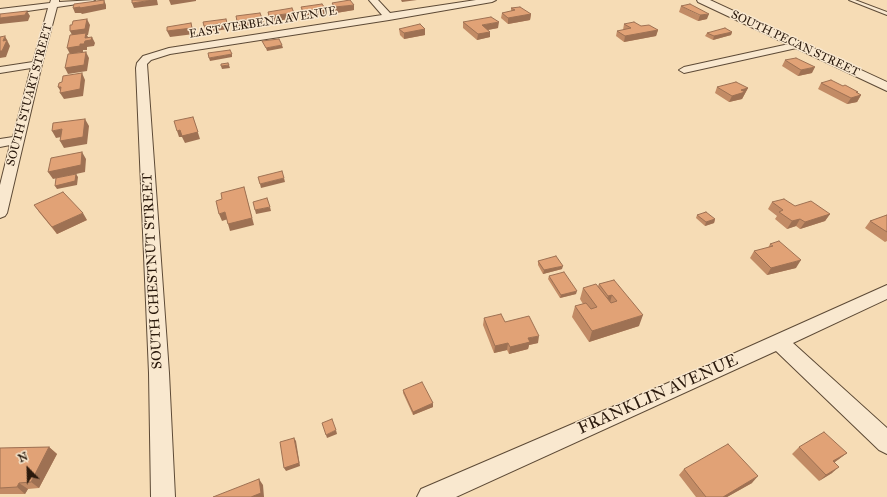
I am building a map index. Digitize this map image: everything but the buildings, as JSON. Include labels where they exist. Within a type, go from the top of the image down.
[{"type":"street","points":[[0,12],[55,2],[91,0]]},
{"type":"street","points":[[373,0],[389,17]]},
{"type":"street","name":"EAST VERBENA AVENUE","points":[[158,54],[492,0]]},
{"type":"street","name":"SOUTH PECAN STREET","points":[[702,0],[887,87]]},
{"type":"street","name":"SOUTH STUART STREET","points":[[1,207],[37,64],[55,2]]},
{"type":"street","points":[[684,70],[798,45]]},
{"type":"street","name":"SOUTH CHESTNUT STREET","points":[[158,54],[147,58],[142,63],[141,68],[159,373],[163,497]]},
{"type":"street","points":[[0,70],[37,64]]},
{"type":"street","points":[[0,144],[18,140]]},
{"type":"street","name":"FRANKLIN AVENUE","points":[[429,497],[675,389],[887,292]]},
{"type":"street","points":[[778,341],[887,443]]},
{"type":"lane","points":[[851,0],[887,14]]}]
